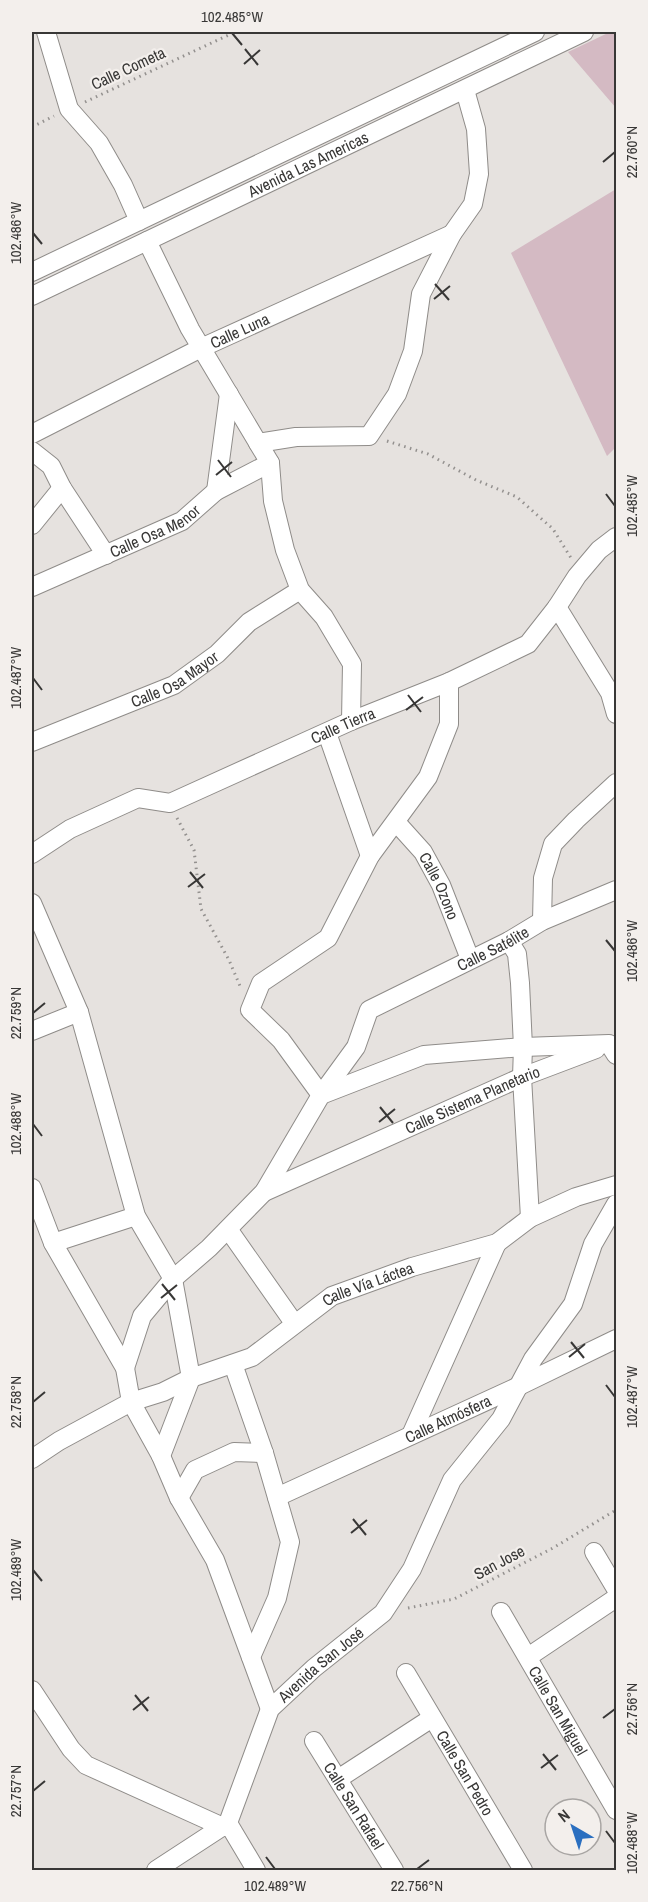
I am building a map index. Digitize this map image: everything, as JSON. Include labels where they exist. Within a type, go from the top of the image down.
[{"type":"street","points":[[46,32],[69,109],[99,143],[123,185],[139,221]]},
{"type":"street","name":"Avenida Las Americas","points":[[32,272],[535,32]]},
{"type":"street","name":"Avenida Las Americas","points":[[32,296],[584,32]]},
{"type":"street","points":[[258,443],[296,437],[369,436],[397,394],[413,351],[421,294],[452,234],[473,204],[479,174],[476,129],[465,90]]},
{"type":"street","name":"Calle Luna","points":[[32,434],[201,348],[452,234]]},
{"type":"street","points":[[147,241],[190,329],[270,463],[273,501],[285,550],[300,590],[324,617],[352,664],[351,721]]},
{"type":"street","points":[[216,491],[229,394]]},
{"type":"street","points":[[32,451],[51,466],[62,488],[106,555]]},
{"type":"street","name":"Calle Osa Menor","points":[[32,587],[182,521],[216,491],[270,463]]},
{"type":"street","points":[[32,525],[62,488]]},
{"type":"street","name":"Calle Tierra","points":[[170,803],[351,721],[449,682],[528,644],[557,607],[577,576],[599,550],[616,537]]},
{"type":"street","name":"Calle Osa Mayor","points":[[32,742],[174,685],[217,654],[249,622],[300,590]]},
{"type":"street","points":[[557,607],[610,693],[616,714]]},
{"type":"street","points":[[321,1095],[281,1040],[250,1010],[261,982],[328,938],[370,856],[428,777],[449,724],[449,682]]},
{"type":"street","points":[[327,733],[370,856]]},
{"type":"street","points":[[542,921],[543,878],[553,844],[616,783]]},
{"type":"street","points":[[32,854],[70,829],[138,798],[170,803]]},
{"type":"street","name":"Calle Ozono","points":[[396,822],[423,852],[432,868],[470,958]]},
{"type":"street","name":"Calle Satélite","points":[[321,1095],[356,1047],[369,1010],[508,941],[542,921],[616,890]]},
{"type":"street","points":[[32,903],[79,1012],[136,1216],[173,1279],[192,1378],[161,1456]]},
{"type":"street","points":[[508,941],[517,954],[530,1218]]},
{"type":"street","points":[[32,1031],[79,1012]]},
{"type":"street","points":[[124,1368],[142,1316],[173,1279],[228,1229],[264,1192],[321,1095],[424,1055],[523,1047],[614,1046]]},
{"type":"street","name":"Calle Sistema Planetario","points":[[264,1192],[522,1077],[614,1046]]},
{"type":"street","name":"Calle Vía Láctea","points":[[32,1459],[69,1435],[131,1402],[252,1357],[332,1296],[412,1267],[497,1243],[530,1218],[576,1197],[616,1185]]},
{"type":"street","points":[[32,1188],[53,1243],[124,1368],[131,1402],[161,1456],[179,1498],[215,1560],[270,1709]]},
{"type":"street","name":"Avenida San José","points":[[226,1825],[270,1709],[314,1668],[383,1613],[412,1569],[452,1480],[501,1419],[533,1359],[573,1304],[592,1244],[615,1209]]},
{"type":"street","points":[[53,1243],[136,1216]]},
{"type":"street","points":[[228,1229],[294,1323]]},
{"type":"street","points":[[411,1436],[497,1243]]},
{"type":"street","name":"Calle Atmósfera","points":[[277,1497],[616,1339]]},
{"type":"street","points":[[233,1364],[264,1454],[290,1542],[277,1598],[251,1657]]},
{"type":"street","points":[[179,1498],[195,1470],[234,1452],[264,1454]]},
{"type":"street","points":[[594,1552],[616,1589]]},
{"type":"street","points":[[528,1657],[616,1598]]},
{"type":"street","name":"Calle San Miguel","points":[[501,1612],[616,1810]]},
{"type":"street","name":"Calle San Pedro","points":[[406,1673],[523,1870]]},
{"type":"street","points":[[32,1690],[71,1749],[86,1765],[226,1825],[256,1870]]},
{"type":"street","points":[[338,1779],[432,1718]]},
{"type":"street","name":"Calle San Rafael","points":[[314,1741],[394,1870]]},
{"type":"street","points":[[156,1870],[226,1825]]},
{"type":"path","name":"Calle Cometa","points":[[32,127],[235,32]]},
{"type":"path","points":[[369,436],[428,454],[476,480],[517,497],[553,530],[578,569],[577,576]]},
{"type":"path","points":[[170,803],[194,850],[201,909],[229,960],[250,1010]]},
{"type":"path","name":"San Jose","points":[[383,1613],[454,1599],[552,1548],[616,1510]]},
{"type":"shaded area","points":[[610,32],[616,32],[616,108],[568,52]]},
{"type":"shaded area","points":[[616,189],[616,447],[607,456],[511,253]]}]
